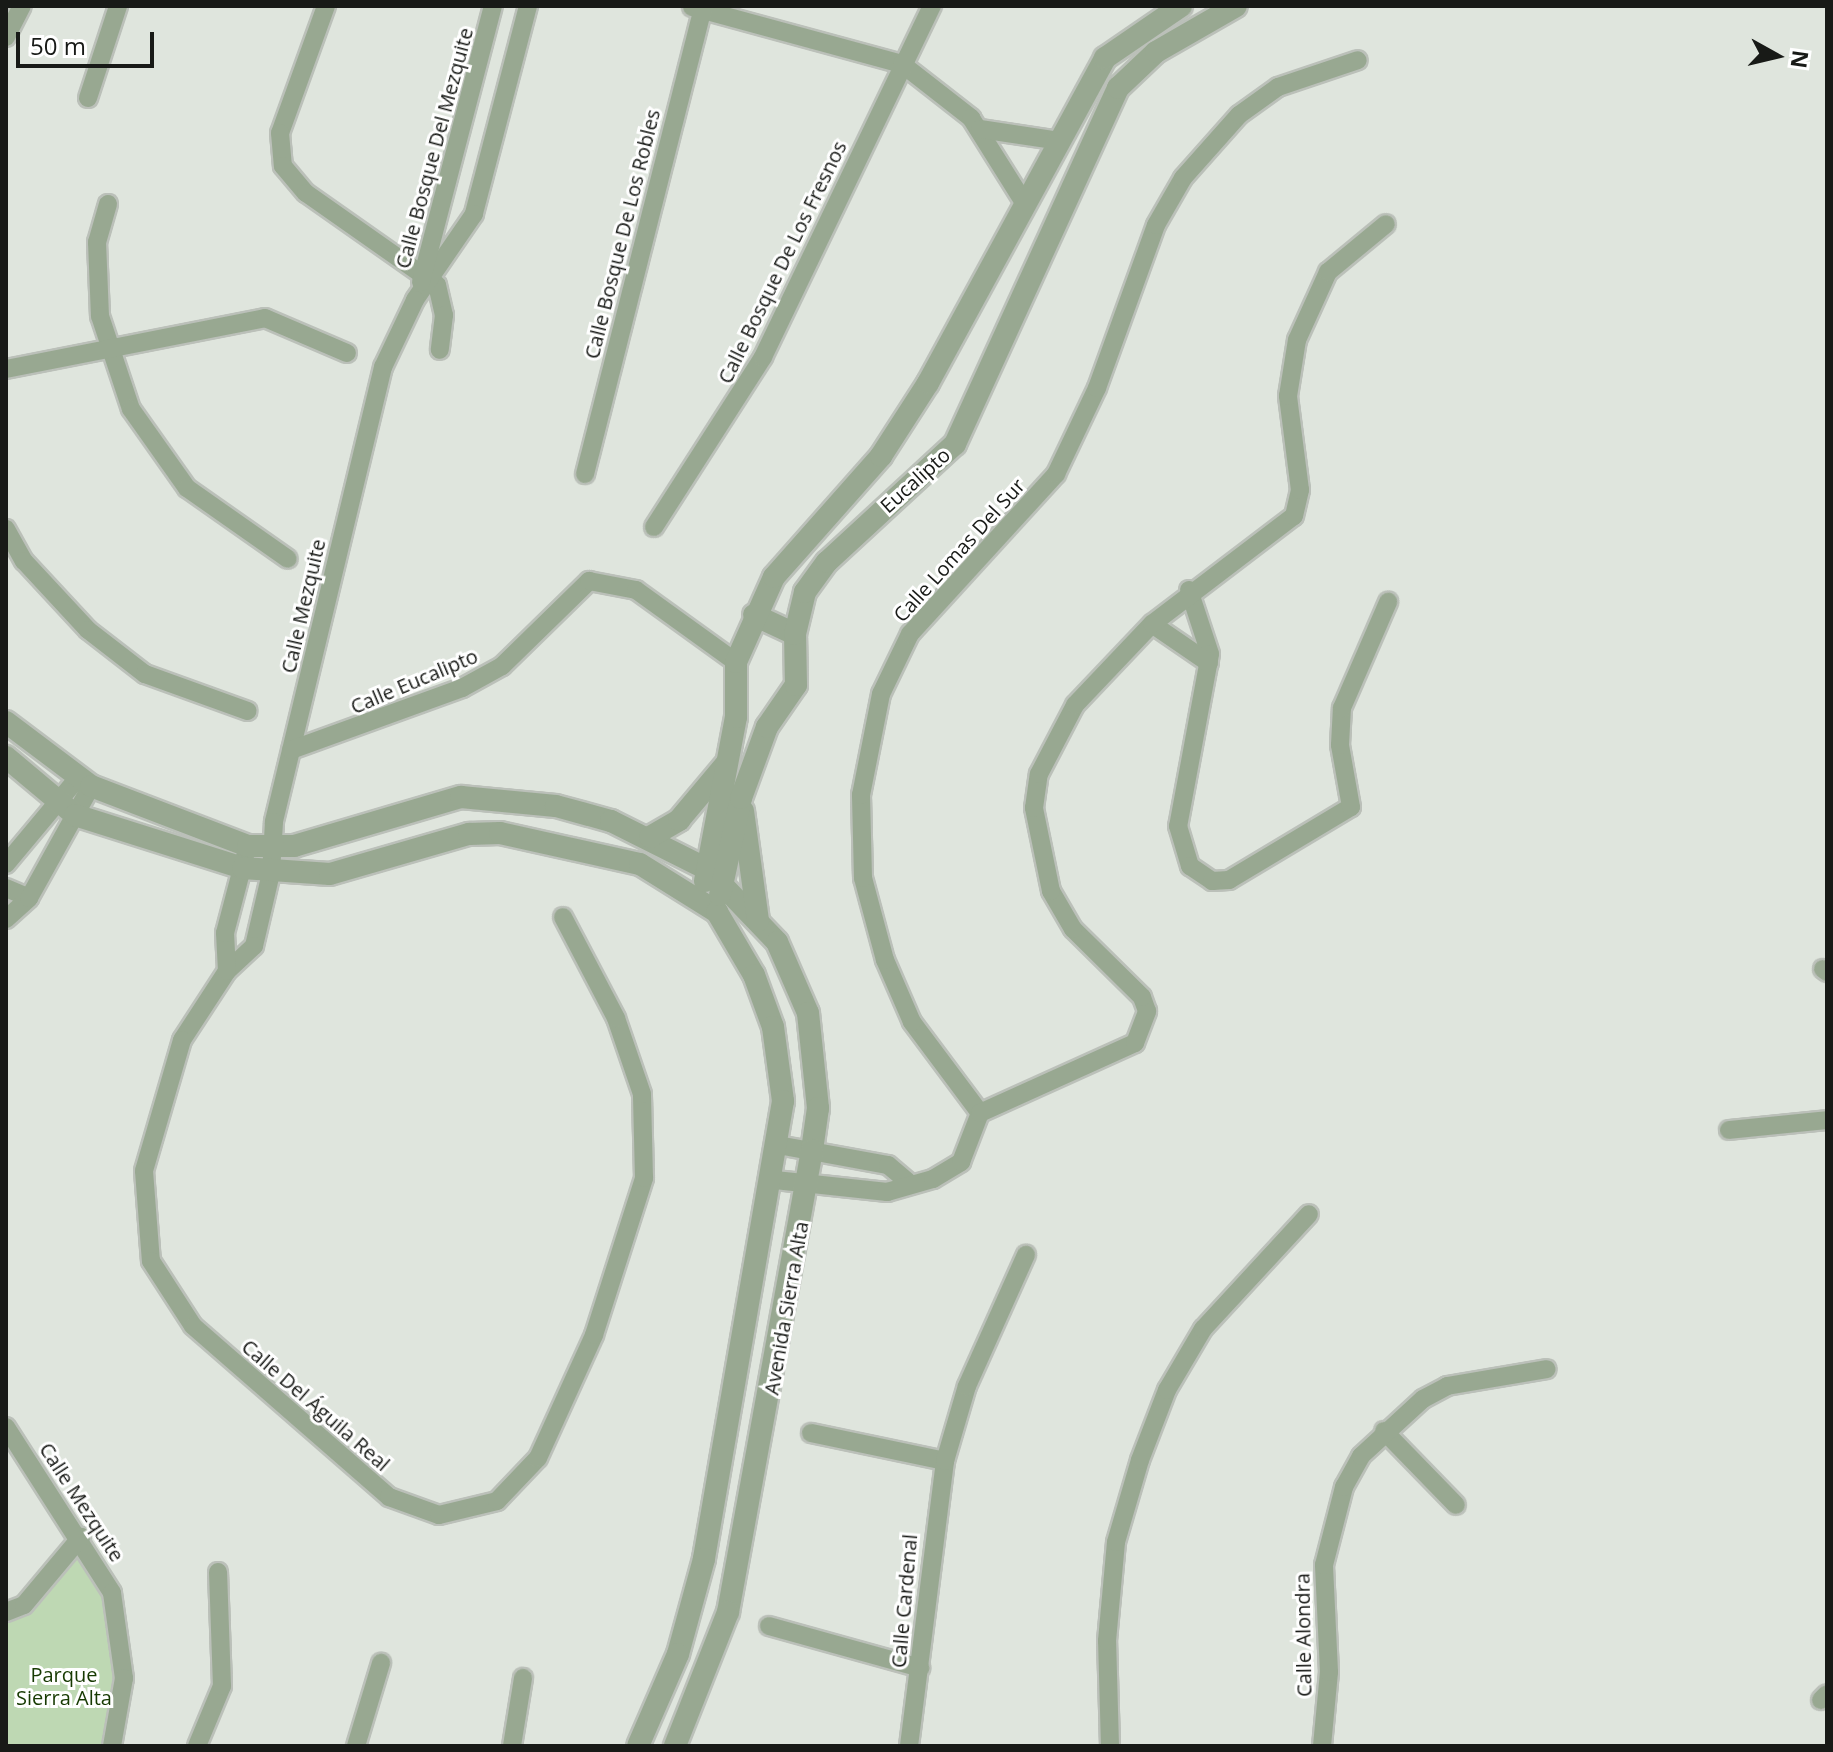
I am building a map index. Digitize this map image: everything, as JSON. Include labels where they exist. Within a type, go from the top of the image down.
[{"type":"street","points":[[6,37],[22,6]]},
{"type":"street","points":[[88,98],[118,6]]},
{"type":"street","points":[[326,6],[280,133],[283,166],[306,193],[428,276],[444,300],[440,350]]},
{"type":"street","name":"Calle Bosque Del Mezquite","points":[[428,276],[493,6]]},
{"type":"street","name":"Calle Bosque Del Mezquite","points":[[374,400],[415,300],[428,276],[474,214],[528,6]]},
{"type":"street","name":"Calle Bosque De Los Fresnos","points":[[654,527],[763,357],[932,6]]},
{"type":"street","name":"Eucalipto","points":[[709,905],[736,717],[736,662],[754,615],[793,551],[881,456],[968,317],[1025,204],[1105,58],[1181,6]]},
{"type":"street","name":"Eucalipto","points":[[714,877],[767,727],[796,685],[795,634],[805,592],[827,562],[943,457],[970,420],[1047,230],[1118,88],[1156,52],[1236,6]]},
{"type":"street","points":[[698,7],[902,64],[980,129],[1025,204]]},
{"type":"street","name":"Calle Bosque De Los Robles","points":[[585,474],[698,7]]},
{"type":"street","name":"Calle Lomas Del Sur","points":[[980,1113],[912,1022],[885,960],[863,878],[861,795],[881,694],[910,634],[1056,474],[1097,388],[1156,225],[1200,156],[1278,87],[1358,60]]},
{"type":"street","points":[[980,129],[1059,141]]},
{"type":"street","points":[[108,204],[96,269],[106,347],[131,409],[187,488],[288,559]]},
{"type":"street","points":[[775,1180],[887,1192],[907,1181],[933,1179],[961,1162],[980,1113],[1117,1054],[1144,1028],[1147,1011],[1136,986],[1073,929],[1051,891],[1034,808],[1053,738],[1152,624],[1189,590],[1270,540],[1294,516],[1300,490],[1288,396],[1297,340],[1328,272],[1386,224]]},
{"type":"street","points":[[6,369],[265,318],[347,353]]},
{"type":"street","name":"Calle Mezquite","points":[[271,873],[274,822],[374,400]]},
{"type":"street","points":[[6,529],[24,561],[88,630],[145,674],[248,711]]},
{"type":"street","name":"Calle Eucalipto","points":[[291,750],[462,688],[502,666],[589,581],[636,590],[736,662]]},
{"type":"street","points":[[1189,590],[1209,663],[1178,826],[1190,866],[1201,877],[1229,880],[1351,807],[1340,745],[1342,708],[1388,602]]},
{"type":"street","points":[[754,615],[795,634]]},
{"type":"street","points":[[1152,624],[1209,663]]},
{"type":"street","points":[[736,717],[767,727]]},
{"type":"street","points":[[6,722],[85,782],[246,857],[271,873],[330,874],[469,834],[500,833],[640,864],[709,905]]},
{"type":"street","points":[[6,757],[68,810],[246,857],[274,849]]},
{"type":"street","points":[[650,837],[679,820],[729,760]]},
{"type":"street","points":[[6,919],[29,898],[68,810],[85,782]]},
{"type":"street","name":"Avenida Sierra Alta","points":[[274,849],[461,797],[556,806],[650,837],[714,877],[777,942],[808,1013],[818,1108],[756,1483],[711,1665],[675,1746]]},
{"type":"street","points":[[741,798],[758,921]]},
{"type":"street","points":[[6,864],[68,810]]},
{"type":"street","points":[[227,971],[225,933],[246,857],[274,822]]},
{"type":"street","name":"Calle Del Águila Real","points":[[271,873],[254,946],[227,971],[182,1040],[161,1104],[144,1171],[151,1261],[193,1326],[354,1470],[418,1509],[467,1513],[497,1501],[538,1458],[594,1335],[644,1178],[642,1094],[616,1018],[563,917]]},
{"type":"street","points":[[6,888],[29,898]]},
{"type":"street","name":"Avenida Sierra Alta","points":[[638,1746],[678,1654],[704,1559],[775,1180],[778,1145],[782,1064],[773,1027],[754,975],[709,905]]},
{"type":"street","points":[[1729,1130],[1827,1120]]},
{"type":"street","points":[[778,1145],[888,1165],[907,1181]]},
{"type":"street","points":[[1110,1746],[1107,1641],[1116,1542],[1140,1460],[1167,1390],[1203,1329],[1309,1214]]},
{"type":"street","name":"Calle Cardenal","points":[[909,1746],[945,1461],[967,1386],[1026,1255]]},
{"type":"street","name":"Calle Alondra","points":[[1322,1746],[1330,1529],[1361,1456],[1384,1431],[1447,1386],[1547,1369]]},
{"type":"street","name":"Calle Mezquite","points":[[6,1427],[102,1568],[118,1623],[124,1678],[112,1746]]},
{"type":"street","points":[[1384,1431],[1456,1505]]},
{"type":"street","points":[[811,1433],[945,1461]]},
{"type":"street","points":[[6,1612],[24,1605],[81,1537]]},
{"type":"street","points":[[197,1746],[222,1686],[218,1572]]},
{"type":"street","points":[[769,1626],[920,1668]]},
{"type":"street","points":[[678,1654],[711,1665]]},
{"type":"street","points":[[356,1746],[381,1663]]},
{"type":"street","points":[[512,1746],[523,1678]]},
{"type":"green space","name":"Parque Sierra Alta","points":[[81,1537],[118,1623],[112,1746],[6,1746],[6,1611]]}]
